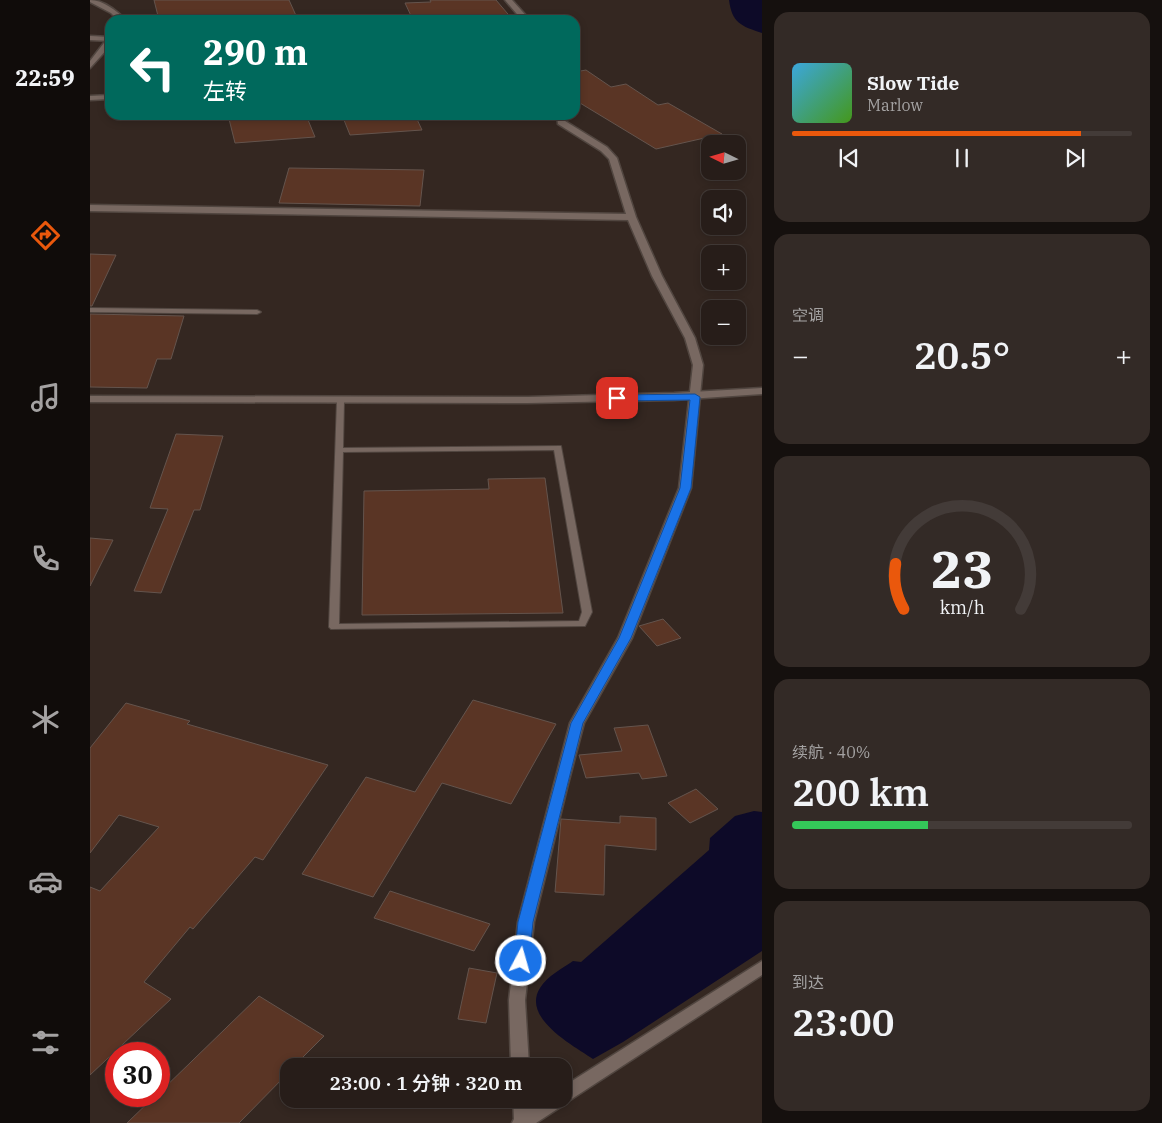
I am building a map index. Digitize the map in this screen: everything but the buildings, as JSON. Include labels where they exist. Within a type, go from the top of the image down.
[{"type":"street","points":[[91,0],[116,15]]},
{"type":"street","points":[[508,0],[522,15]]},
{"type":"street","points":[[90,38],[105,40]]},
{"type":"street","points":[[90,66],[105,46]]},
{"type":"street","points":[[90,98],[105,97]]},
{"type":"street","points":[[520,1058],[517,1000],[526,922],[563,775],[577,723],[625,638],[685,488],[698,365],[690,338],[657,276],[631,217],[612,158],[604,149],[561,122],[561,120]]},
{"type":"street","points":[[90,208],[631,217]]},
{"type":"street","points":[[90,399],[340,402],[695,397],[762,391]]},
{"type":"street","points":[[572,1090],[762,967]]},
{"type":"street","points":[[522,1108],[522,1122]]},
{"type":"street","points":[[522,1122],[545,1108]]},
{"type":"lane","points":[[90,310],[257,312]]},
{"type":"lane","points":[[339,450],[558,448],[587,612],[582,624],[334,627],[340,402]]},
{"type":"shaded area","points":[[729,0],[762,0],[762,33],[743,26],[735,19]]},
{"type":"shaded area","points":[[754,811],[762,812],[762,951],[623,1042],[593,1059],[552,1030],[543,1020],[538,1010],[536,999],[543,984],[573,961],[581,962],[709,850],[710,838],[735,816]]},
{"type":"route","points":[[521,961],[526,922],[577,723],[625,638],[685,488],[695,397],[617,398]]}]
